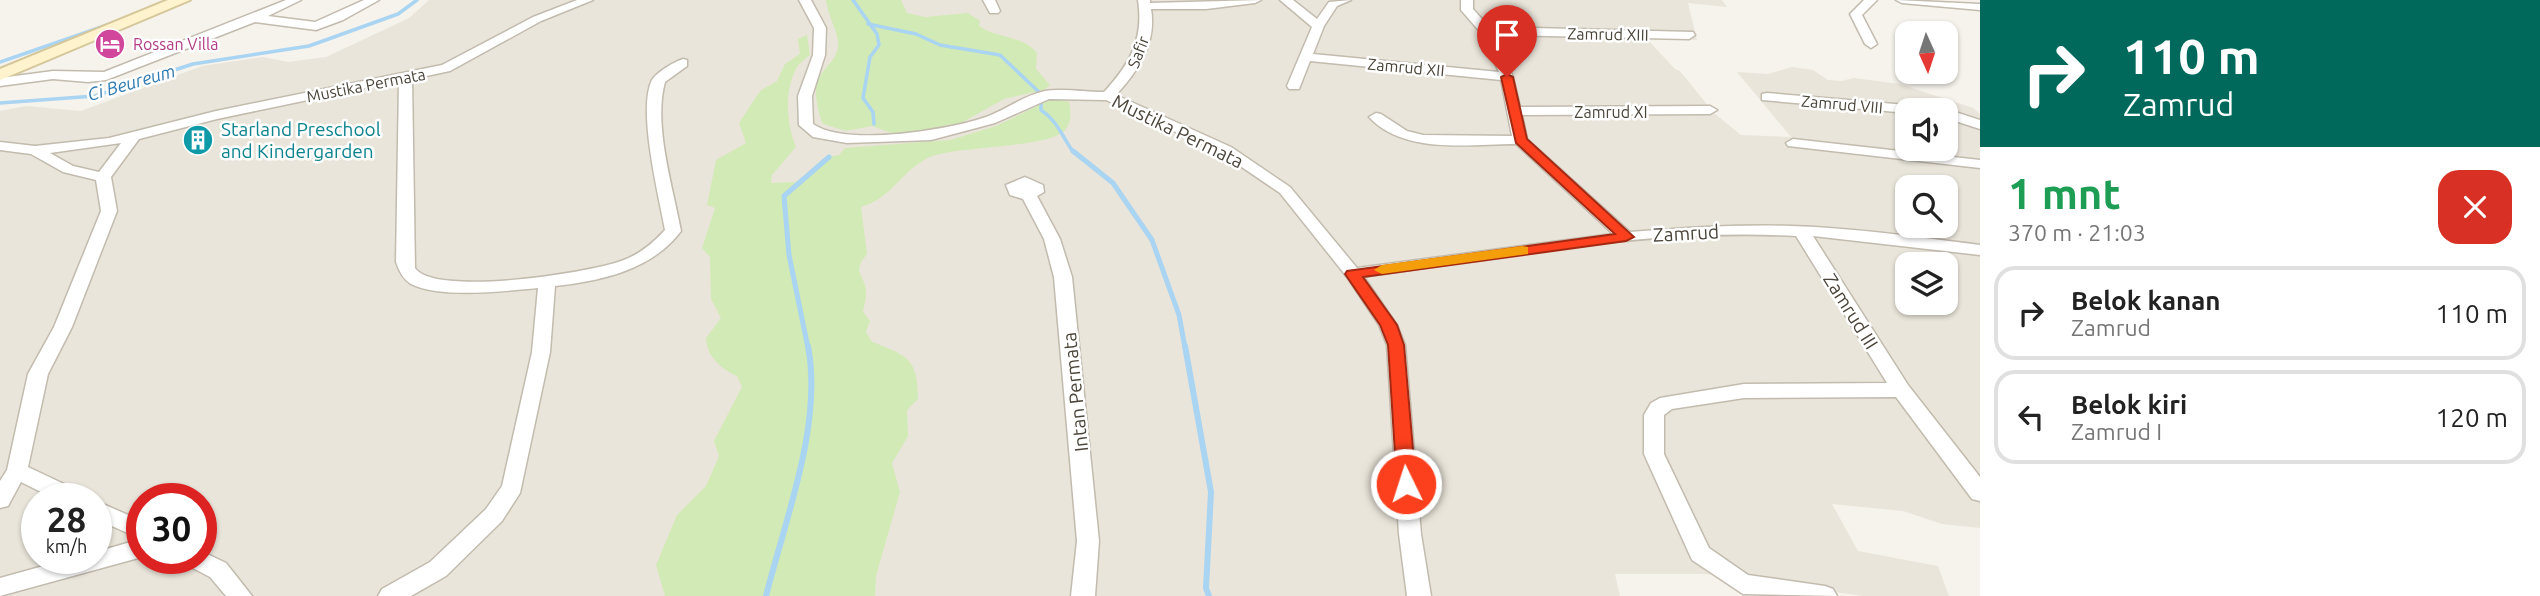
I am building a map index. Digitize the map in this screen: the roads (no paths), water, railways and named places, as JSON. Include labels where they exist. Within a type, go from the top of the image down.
[{"type":"main road","points":[[0,75],[182,0]]},
{"type":"street","points":[[0,82],[53,75],[88,78],[106,76],[295,0]]},
{"type":"street","points":[[254,18],[316,26],[339,18],[373,0]]},
{"type":"street","name":"Mustika Permata","points":[[35,150],[133,137],[216,115],[407,78],[458,64],[537,19],[587,0]]},
{"type":"street","name":"Mustika Permata","points":[[804,0],[820,28],[818,55],[806,96],[806,125],[818,134],[874,140],[931,136],[979,124],[1048,94],[1108,96],[1226,150],[1285,190],[1353,274],[1388,325],[1396,345],[1410,534],[1419,596]]},
{"type":"street","points":[[1145,3],[1206,6],[1255,0]]},
{"type":"street","points":[[1309,5],[1346,0]]},
{"type":"street","points":[[1467,0],[1466,10],[1486,31],[1507,77],[1521,140],[1626,237]]},
{"type":"street","points":[[1871,0],[1856,14],[1871,44]]},
{"type":"street","points":[[1902,0],[1980,7]]},
{"type":"street","name":"Safir","points":[[1108,96],[1131,73],[1142,50],[1146,30],[1145,3]]},
{"type":"street","points":[[1294,86],[1318,26],[1309,5]]},
{"type":"street","points":[[1309,5],[1318,26]]},
{"type":"street","name":"Zamrud XIII","points":[[1486,31],[1689,36]]},
{"type":"street","name":"Zamrud XII","points":[[1305,57],[1507,77]]},
{"type":"street","points":[[407,78],[404,262],[407,271],[421,283],[438,286],[547,283],[626,265],[660,248],[673,232],[659,151],[656,94],[659,80],[682,63]]},
{"type":"street","name":"Zamrud VIII","points":[[1767,97],[1895,108]]},
{"type":"street","name":"Zamrud XI","points":[[1513,111],[1710,110]]},
{"type":"street","points":[[1376,117],[1402,134],[1423,139],[1521,140]]},
{"type":"street","points":[[1958,117],[1980,125]]},
{"type":"street","points":[[0,500],[17,471],[38,374],[63,327],[109,211],[103,177],[133,137]]},
{"type":"street","points":[[0,138],[35,150],[68,169],[103,177]]},
{"type":"street","points":[[1793,143],[1980,164]]},
{"type":"street","points":[[0,146],[18,146]]},
{"type":"street","name":"Intan Permata","points":[[1029,195],[1052,239],[1063,277],[1088,541],[1083,596]]},
{"type":"street","name":"Zamrud","points":[[1353,274],[1626,237],[1710,231],[1802,232],[1980,250]]},
{"type":"street","name":"Zamrud III","points":[[1802,232],[1901,390],[1980,493]]},
{"type":"street","points":[[390,596],[438,569],[494,514],[512,487],[541,352],[547,283]]},
{"type":"street","points":[[1825,596],[1743,584],[1700,554],[1654,454],[1654,415],[1667,403],[1744,391],[1901,390]]},
{"type":"street","points":[[17,471],[42,483]]},
{"type":"street","points":[[0,588],[126,553]]},
{"type":"street","points":[[217,569],[240,596]]},
{"type":"waterway","name":"Ci Beureum","points":[[0,103],[95,96],[193,64],[309,46],[398,14],[417,0]]},
{"type":"waterway","points":[[853,0],[870,24]]},
{"type":"waterway","points":[[0,62],[113,23]]},
{"type":"waterway","points":[[870,24],[916,34],[940,45],[1000,55],[1041,94],[1041,110],[1056,124],[1074,153]]},
{"type":"waterway","points":[[870,24],[877,34],[879,45],[870,57],[863,98],[873,112],[874,124]]},
{"type":"waterway","points":[[1073,151],[1113,183],[1152,240],[1179,315],[1185,348]]},
{"type":"waterway","points":[[808,348],[789,255],[784,196],[829,157]]},
{"type":"waterway","points":[[766,596],[792,504],[806,439],[811,376],[808,346]]},
{"type":"waterway","points":[[1185,346],[1211,492],[1206,588],[1209,596]]},
{"type":"place","name":"Rossan Villa","points":[[110,44]]},
{"type":"place","name":"Starland Preschool and Kindergarden","points":[[198,140]]}]
